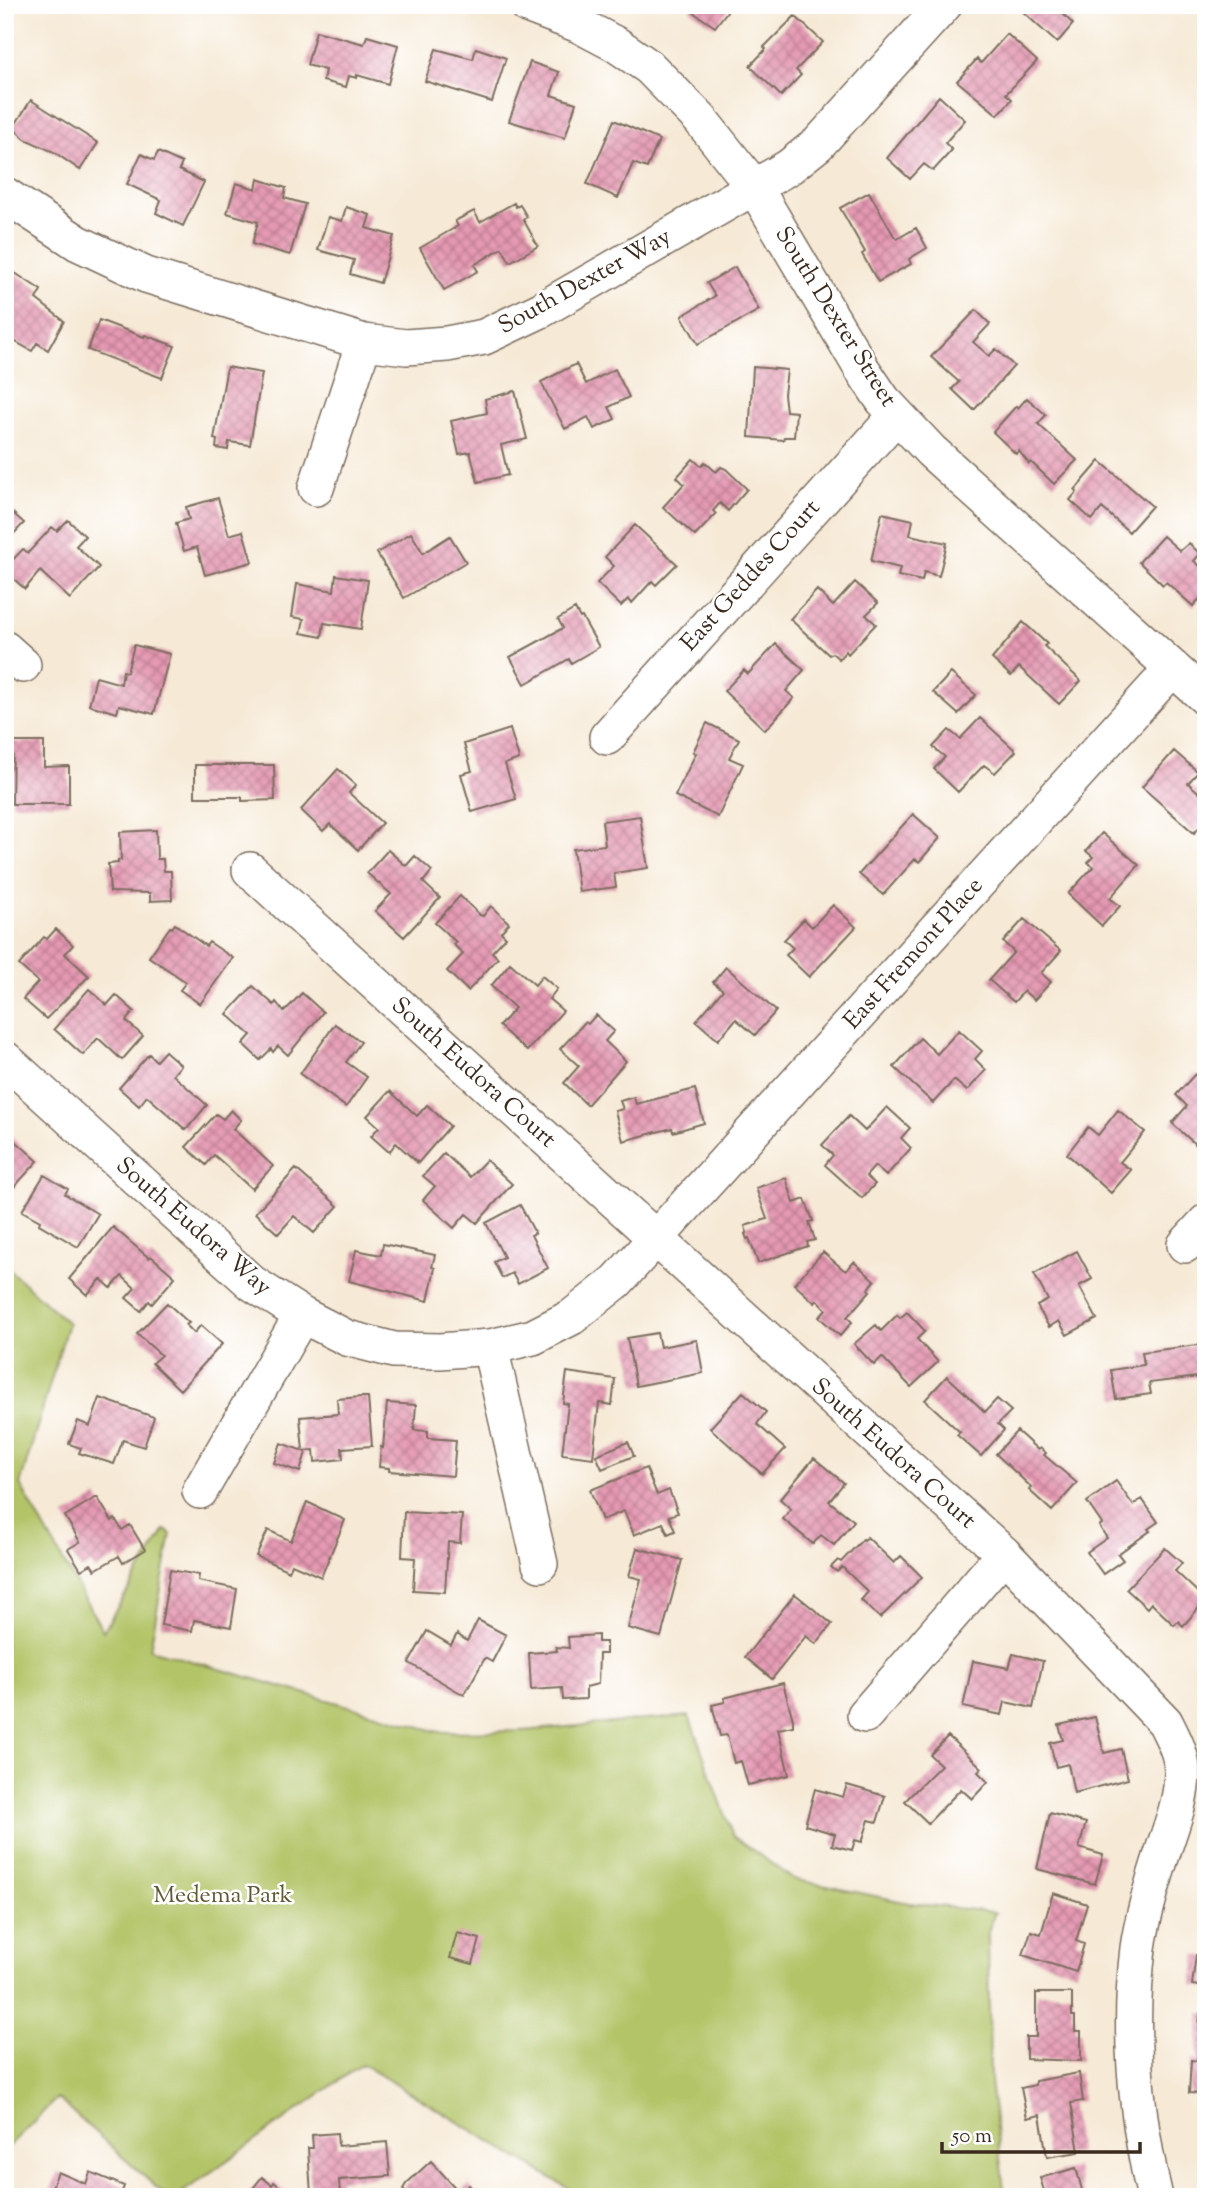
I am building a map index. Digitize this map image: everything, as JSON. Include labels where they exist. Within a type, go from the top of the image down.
[{"type":"street","name":"South Dexter Street","points":[[527,5],[579,24],[617,45],[649,67],[700,119],[755,188],[862,369],[896,416],[941,460],[1206,698]]},
{"type":"street","name":"South Dexter Way","points":[[5,195],[78,243],[146,275],[364,342],[406,347],[447,344],[484,337],[541,310],[789,167],[818,144],[944,5]]},
{"type":"street","points":[[316,488],[364,342]]},
{"type":"street","name":"East Geddes Court","points":[[607,737],[896,416]]},
{"type":"street","name":"East Fremont Place","points":[[656,1240],[1173,668]]},
{"type":"street","name":"South Eudora Court","points":[[250,870],[1004,1554],[1165,1722],[1177,1744],[1182,1770],[1180,1799],[1150,1893],[1139,1946],[1133,2038],[1135,2095],[1142,2145],[1155,2197]]},
{"type":"street","name":"South Eudora Way","points":[[5,1059],[252,1283],[302,1315],[348,1338],[394,1350],[439,1351],[490,1347],[533,1337],[572,1317],[617,1281],[656,1240]]},
{"type":"street","points":[[200,1491],[302,1315]]},
{"type":"street","points":[[490,1347],[540,1564]]},
{"type":"street","points":[[865,1715],[1004,1554]]},
{"type":"green space","name":"Medema Park","points":[[5,1266],[68,1323],[20,1485],[103,1631],[165,1530],[171,1534],[150,1649],[439,1732],[522,1731],[689,1716],[733,1836],[793,1879],[909,1903],[995,1912],[988,1932],[990,2081],[1005,2197],[583,2197],[362,2064],[176,2197],[167,2197],[57,2098],[5,2150]]},
{"type":"building","points":[[693,5],[732,5],[715,27],[690,10]]},
{"type":"building","points":[[1026,5],[1069,5],[1062,13],[1073,24],[1057,43],[1021,10]]},
{"type":"building","points":[[795,16],[823,42],[796,70],[801,75],[781,96],[750,66],[766,49],[764,47]]},
{"type":"building","points":[[316,31],[364,44],[367,36],[398,45],[388,84],[357,75],[357,78],[349,76],[346,87],[323,81],[325,70],[307,65]]},
{"type":"building","points":[[1007,34],[1037,61],[1006,94],[1012,99],[998,115],[957,81],[977,59],[981,63]]},
{"type":"building","points":[[476,48],[506,58],[492,102],[425,81],[436,49],[473,59]]},
{"type":"building","points":[[530,62],[559,72],[551,95],[576,103],[565,138],[509,121]]},
{"type":"building","points":[[939,96],[965,120],[945,143],[952,150],[933,171],[924,164],[910,179],[887,158]]},
{"type":"building","points":[[31,100],[98,143],[80,170],[54,152],[25,139],[13,128]]},
{"type":"building","points":[[614,120],[659,140],[647,168],[633,163],[618,198],[587,184]]},
{"type":"building","points":[[158,152],[182,163],[179,170],[204,182],[183,226],[156,213],[161,200],[127,184],[141,154],[154,160]]},
{"type":"building","points":[[258,179],[286,188],[284,198],[305,204],[290,255],[252,244],[258,222],[227,213],[236,183],[256,189]]},
{"type":"building","points":[[869,192],[897,239],[916,228],[927,248],[909,259],[911,264],[878,282],[862,254],[865,252],[840,208]]},
{"type":"building","points":[[514,203],[516,207],[520,205],[527,217],[523,219],[538,246],[510,262],[502,248],[474,265],[478,271],[444,290],[420,248],[458,226],[455,221],[474,211],[480,222]]},
{"type":"building","points":[[346,207],[370,215],[366,228],[394,236],[380,283],[350,274],[354,260],[318,250],[328,217],[342,221]]},
{"type":"building","points":[[735,267],[759,310],[698,344],[682,316],[715,296],[707,283]]},
{"type":"building","points":[[15,273],[41,290],[36,299],[64,321],[48,350],[37,343],[32,351],[7,337],[12,328],[5,323],[5,288]]},
{"type":"building","points":[[976,310],[990,324],[973,342],[989,356],[996,349],[1014,366],[974,410],[952,389],[959,382],[931,357]]},
{"type":"building","points":[[99,320],[175,346],[162,378],[88,350]]},
{"type":"building","points":[[576,364],[586,384],[615,369],[629,397],[609,407],[615,419],[594,429],[588,417],[565,429],[541,382]]},
{"type":"building","points":[[227,367],[262,373],[250,445],[229,442],[228,450],[216,448],[217,440],[214,439]]},
{"type":"building","points":[[753,367],[787,370],[784,394],[786,411],[796,412],[794,437],[784,437],[783,440],[749,437]]},
{"type":"building","points":[[515,391],[527,439],[501,445],[508,475],[478,482],[470,452],[459,454],[451,421],[487,413],[485,399]]},
{"type":"building","points":[[1027,398],[1046,415],[1038,424],[1077,460],[1054,484],[1031,462],[1029,464],[1019,451],[1016,454],[993,432],[1016,406],[1018,408]]},
{"type":"building","points":[[693,459],[701,466],[705,462],[716,472],[721,467],[726,469],[747,489],[728,511],[720,503],[713,511],[716,514],[695,536],[663,507],[684,484],[677,477]]},
{"type":"building","points":[[1100,461],[1152,506],[1129,532],[1102,508],[1092,520],[1070,500],[1077,492],[1075,490]]},
{"type":"building","points":[[218,498],[229,535],[243,531],[252,562],[205,575],[197,547],[184,551],[176,523],[189,519],[186,507]]},
{"type":"building","points":[[5,506],[24,523],[5,543]]},
{"type":"building","points":[[882,513],[913,520],[910,535],[947,543],[939,576],[924,572],[922,581],[898,576],[900,568],[871,561]]},
{"type":"building","points":[[68,520],[85,536],[76,546],[99,567],[70,599],[40,571],[25,589],[5,568],[23,549],[28,553],[52,527],[57,531]]},
{"type":"building","points":[[635,525],[677,564],[656,585],[652,581],[632,603],[628,599],[621,606],[597,583],[614,566],[605,557]]},
{"type":"building","points":[[411,533],[423,553],[450,536],[466,562],[404,598],[377,553]]},
{"type":"building","points":[[1163,536],[1180,551],[1189,543],[1200,554],[1194,561],[1206,571],[1206,592],[1193,606],[1166,582],[1163,585],[1139,562]]},
{"type":"building","points":[[336,575],[368,580],[361,629],[324,623],[322,637],[301,633],[304,619],[292,617],[297,584],[334,591]]},
{"type":"building","points":[[855,582],[878,603],[866,615],[876,624],[848,654],[846,651],[839,659],[832,653],[829,655],[790,619],[817,590],[833,606]]},
{"type":"building","points":[[575,609],[599,647],[571,663],[569,659],[525,684],[510,657],[563,628],[558,619]]},
{"type":"building","points":[[1023,622],[1081,681],[1059,704],[1019,667],[1011,676],[992,659]]},
{"type":"building","points":[[776,644],[804,670],[786,691],[794,698],[765,730],[724,691],[744,670],[748,674]]},
{"type":"building","points":[[134,645],[170,654],[154,714],[119,705],[117,713],[89,705],[96,677],[121,684],[123,671],[127,672]]},
{"type":"building","points":[[951,673],[976,695],[958,714],[933,692]]},
{"type":"building","points":[[980,718],[1016,751],[995,773],[984,765],[958,792],[934,769],[945,757],[933,747],[949,730],[960,739]]},
{"type":"building","points":[[707,723],[739,739],[729,758],[743,764],[718,817],[675,796]]},
{"type":"building","points":[[510,729],[519,759],[505,764],[516,799],[472,812],[461,774],[472,771],[464,744]]},
{"type":"building","points":[[13,742],[44,742],[44,767],[69,766],[69,804],[12,804]]},
{"type":"building","points":[[1174,751],[1198,772],[1188,783],[1206,799],[1206,820],[1194,833],[1142,787]]},
{"type":"building","points":[[195,765],[274,765],[275,800],[242,801],[242,797],[195,797]]},
{"type":"building","points":[[338,769],[356,785],[349,793],[382,823],[358,850],[330,824],[323,831],[301,810]]},
{"type":"building","points":[[913,814],[940,838],[919,862],[915,859],[883,895],[859,874]]},
{"type":"building","points":[[640,816],[648,868],[614,873],[616,887],[579,892],[573,849],[605,845],[602,821]]},
{"type":"building","points":[[156,830],[157,859],[163,859],[164,871],[171,871],[172,900],[150,901],[150,893],[110,892],[108,864],[121,860],[120,832]]},
{"type":"building","points":[[1102,833],[1139,865],[1110,898],[1120,906],[1102,926],[1068,894],[1093,867],[1088,862],[1093,857],[1086,851]]},
{"type":"building","points":[[388,850],[406,866],[415,856],[432,871],[423,882],[440,898],[404,937],[375,911],[391,894],[367,873]]},
{"type":"building","points":[[460,896],[480,915],[483,916],[491,906],[509,923],[501,932],[506,937],[492,952],[498,958],[468,991],[447,971],[463,954],[453,944],[456,942],[435,923]]},
{"type":"building","points":[[833,905],[856,927],[809,977],[786,955],[793,948],[784,940],[804,919],[812,927]]},
{"type":"building","points":[[1024,919],[1061,951],[1041,973],[1051,982],[1034,1000],[1024,991],[1014,1002],[989,980],[1014,952],[1003,942]]},
{"type":"building","points":[[175,924],[206,946],[209,942],[233,958],[200,1004],[180,990],[186,982],[149,957]]},
{"type":"building","points":[[56,929],[73,945],[65,954],[89,976],[46,1019],[23,999],[38,982],[19,965],[44,937],[47,939]]},
{"type":"building","points":[[510,963],[535,985],[542,976],[557,989],[549,999],[563,1011],[527,1051],[499,1026],[515,1008],[491,986]]},
{"type":"building","points":[[726,967],[776,1011],[755,1035],[736,1019],[718,1040],[696,1021],[723,990],[713,982]]},
{"type":"building","points":[[253,986],[274,1005],[276,1002],[284,1012],[302,993],[323,1012],[288,1055],[278,1046],[260,1060],[243,1044],[251,1035],[227,1014]]},
{"type":"building","points":[[89,989],[107,1005],[116,995],[134,1011],[126,1021],[143,1036],[122,1060],[98,1038],[83,1055],[54,1029]]},
{"type":"building","points":[[596,1015],[614,1031],[605,1041],[626,1061],[587,1105],[564,1083],[579,1066],[560,1049],[585,1022],[588,1024]]},
{"type":"building","points":[[335,1024],[361,1042],[346,1062],[367,1077],[346,1107],[300,1074]]},
{"type":"building","points":[[959,1030],[982,1051],[975,1059],[986,1070],[967,1091],[954,1080],[933,1103],[894,1067],[920,1038],[937,1054]]},
{"type":"building","points":[[165,1051],[181,1065],[173,1075],[207,1105],[186,1130],[147,1096],[139,1106],[119,1088],[149,1054],[156,1061]]},
{"type":"building","points":[[1195,1074],[1206,1084],[1206,1133],[1195,1144],[1172,1123],[1187,1106],[1176,1095]]},
{"type":"building","points":[[695,1089],[704,1123],[623,1141],[615,1111],[623,1109],[620,1101],[634,1097],[636,1104]]},
{"type":"building","points":[[390,1091],[417,1116],[427,1105],[450,1126],[418,1163],[396,1143],[389,1152],[371,1136],[379,1127],[367,1116]]},
{"type":"building","points":[[887,1107],[910,1128],[901,1138],[911,1148],[886,1176],[875,1166],[866,1176],[875,1184],[862,1198],[825,1165],[833,1155],[822,1145],[849,1116],[865,1131]]},
{"type":"building","points":[[231,1110],[241,1120],[233,1129],[273,1166],[252,1189],[214,1155],[206,1165],[186,1147],[216,1114],[223,1119]]},
{"type":"building","points":[[1118,1110],[1145,1132],[1120,1162],[1131,1170],[1111,1193],[1067,1154],[1088,1127],[1098,1135]]},
{"type":"building","points":[[9,1135],[38,1161],[5,1197],[5,1140]]},
{"type":"building","points":[[444,1153],[470,1177],[486,1160],[512,1184],[477,1223],[466,1214],[454,1228],[423,1200],[435,1186],[423,1176]]},
{"type":"building","points":[[296,1169],[338,1206],[314,1233],[294,1216],[278,1234],[255,1213]]},
{"type":"building","points":[[44,1175],[68,1189],[65,1194],[98,1214],[78,1247],[22,1211]]},
{"type":"building","points":[[786,1178],[794,1203],[805,1199],[813,1221],[809,1222],[815,1240],[807,1242],[808,1246],[758,1263],[745,1234],[745,1226],[767,1219],[756,1188]]},
{"type":"building","points":[[520,1205],[535,1233],[531,1235],[548,1268],[518,1284],[512,1273],[502,1278],[494,1262],[504,1257],[486,1223]]},
{"type":"building","points":[[113,1227],[175,1277],[152,1304],[149,1301],[141,1311],[126,1298],[135,1288],[122,1276],[111,1288],[101,1279],[87,1295],[69,1279]]},
{"type":"building","points":[[383,1244],[435,1255],[428,1301],[349,1281],[356,1250],[381,1255]]},
{"type":"building","points":[[1077,1251],[1092,1279],[1079,1286],[1097,1319],[1067,1335],[1059,1321],[1049,1327],[1037,1306],[1048,1300],[1034,1274]]},
{"type":"building","points":[[823,1252],[844,1270],[854,1262],[875,1281],[868,1289],[870,1291],[847,1317],[852,1322],[840,1336],[819,1317],[826,1309],[794,1284]]},
{"type":"building","points":[[167,1303],[189,1323],[186,1325],[194,1333],[201,1325],[222,1344],[180,1390],[152,1363],[161,1355],[137,1334]]},
{"type":"building","points":[[907,1312],[925,1331],[917,1339],[938,1362],[911,1387],[882,1357],[874,1365],[854,1344],[876,1325],[881,1331],[897,1315],[900,1318]]},
{"type":"building","points":[[657,1333],[660,1347],[697,1340],[703,1373],[636,1386],[627,1338]]},
{"type":"building","points":[[1206,1344],[1206,1376],[1149,1383],[1151,1394],[1116,1399],[1111,1370],[1144,1365],[1142,1352]]},
{"type":"building","points":[[567,1372],[615,1379],[612,1405],[599,1403],[593,1458],[562,1454],[568,1404],[563,1403]]},
{"type":"building","points":[[947,1376],[985,1412],[997,1399],[1011,1411],[998,1424],[1004,1430],[981,1456],[957,1435],[960,1432],[925,1400]]},
{"type":"building","points":[[743,1392],[766,1412],[757,1424],[785,1449],[762,1474],[710,1428]]},
{"type":"building","points":[[368,1397],[372,1446],[342,1448],[343,1459],[315,1462],[314,1450],[303,1451],[300,1417],[338,1414],[337,1399]]},
{"type":"building","points":[[100,1398],[154,1417],[144,1447],[123,1440],[114,1464],[79,1453],[81,1448],[69,1444],[78,1421],[90,1426]]},
{"type":"building","points":[[387,1403],[416,1405],[414,1430],[428,1431],[428,1438],[456,1440],[453,1476],[389,1471],[389,1468],[379,1467]]},
{"type":"building","points":[[1017,1431],[1038,1450],[1040,1448],[1046,1453],[1044,1455],[1077,1483],[1052,1511],[996,1454]]},
{"type":"building","points":[[628,1442],[634,1456],[602,1469],[596,1455]]},
{"type":"building","points":[[281,1443],[306,1452],[300,1472],[274,1463]]},
{"type":"building","points":[[814,1458],[844,1483],[829,1501],[854,1521],[834,1545],[821,1535],[813,1544],[783,1519],[791,1509],[780,1499]]},
{"type":"building","points":[[646,1468],[657,1495],[669,1490],[678,1513],[669,1516],[675,1531],[668,1534],[663,1523],[634,1535],[624,1511],[602,1520],[590,1490]]},
{"type":"building","points":[[1116,1481],[1133,1505],[1142,1499],[1158,1522],[1118,1554],[1123,1560],[1103,1574],[1087,1552],[1107,1538],[1099,1526],[1102,1524],[1087,1502]]},
{"type":"building","points":[[97,1497],[112,1521],[115,1519],[122,1530],[130,1525],[145,1550],[123,1563],[119,1556],[95,1570],[91,1564],[81,1570],[68,1549],[80,1542],[65,1516]]},
{"type":"building","points":[[307,1502],[345,1520],[321,1577],[292,1564],[289,1571],[256,1556],[268,1530],[291,1541]]},
{"type":"building","points":[[404,1512],[462,1515],[460,1543],[448,1542],[445,1592],[413,1590],[415,1558],[402,1557]]},
{"type":"building","points":[[867,1537],[894,1563],[901,1556],[922,1577],[880,1618],[861,1600],[868,1592],[842,1567],[837,1572],[831,1567],[838,1560],[841,1562]]},
{"type":"building","points":[[637,1548],[682,1560],[661,1637],[628,1628],[641,1579],[629,1576]]},
{"type":"building","points":[[1165,1548],[1182,1563],[1175,1571],[1206,1600],[1183,1626],[1178,1621],[1174,1625],[1151,1603],[1147,1608],[1126,1589]]},
{"type":"building","points":[[170,1570],[199,1575],[198,1581],[237,1589],[231,1627],[194,1620],[192,1631],[161,1625]]},
{"type":"building","points":[[795,1594],[832,1624],[816,1644],[806,1636],[772,1679],[745,1657]]},
{"type":"building","points":[[478,1620],[506,1635],[492,1662],[485,1658],[464,1695],[409,1663],[427,1631],[451,1645],[457,1634],[467,1641]]},
{"type":"building","points":[[598,1635],[598,1642],[606,1642],[606,1654],[599,1654],[598,1684],[586,1687],[586,1699],[563,1700],[562,1688],[531,1690],[529,1653],[557,1651],[556,1647],[569,1648],[568,1637]]},
{"type":"building","points":[[1013,1654],[1043,1661],[1033,1708],[1005,1702],[1002,1715],[963,1707],[973,1661],[1009,1668]]},
{"type":"building","points":[[783,1683],[793,1726],[778,1729],[789,1775],[748,1785],[741,1761],[734,1763],[727,1735],[720,1736],[712,1705],[725,1702],[724,1698]]},
{"type":"building","points":[[1095,1717],[1104,1753],[1121,1749],[1128,1779],[1074,1793],[1068,1764],[1056,1767],[1050,1743],[1063,1740],[1059,1725]]},
{"type":"building","points":[[948,1736],[982,1768],[978,1772],[988,1782],[972,1799],[961,1789],[928,1823],[905,1801],[941,1765],[930,1755]]},
{"type":"building","points":[[847,1785],[885,1796],[877,1822],[869,1820],[862,1842],[855,1840],[852,1850],[832,1845],[835,1834],[805,1825],[815,1789],[843,1797]]},
{"type":"building","points":[[1050,1813],[1086,1823],[1079,1848],[1103,1855],[1095,1884],[1037,1869]]},
{"type":"building","points":[[1053,1893],[1087,1904],[1076,1941],[1084,1944],[1076,1972],[1023,1955],[1031,1931],[1041,1934]]},
{"type":"building","points":[[457,1933],[480,1939],[473,1964],[450,1958]]},
{"type":"building","points":[[1196,1955],[1206,1956],[1206,1987],[1192,1985]]},
{"type":"building","points":[[1036,1993],[1072,1993],[1075,2031],[1081,2031],[1081,2061],[1026,2059],[1026,2037],[1036,2037]]},
{"type":"building","points":[[1200,2013],[1206,2014],[1206,2094],[1189,2093],[1191,2060],[1197,2061]]},
{"type":"building","points":[[1079,2073],[1083,2101],[1071,2103],[1079,2152],[1047,2157],[1040,2115],[1027,2118],[1021,2088],[1035,2085],[1035,2081]]},
{"type":"building","points":[[337,2133],[338,2146],[387,2142],[390,2176],[339,2180],[340,2193],[311,2195],[308,2148],[313,2148],[312,2135]]},
{"type":"building","points":[[431,2161],[460,2193],[469,2185],[479,2197],[411,2197],[403,2189]]},
{"type":"building","points":[[1076,2168],[1084,2197],[1046,2197],[1040,2178]]},
{"type":"building","points":[[58,2172],[86,2184],[90,2172],[124,2186],[120,2197],[48,2197]]},
{"type":"building","points":[[262,2177],[272,2185],[274,2182],[292,2197],[246,2197]]}]
